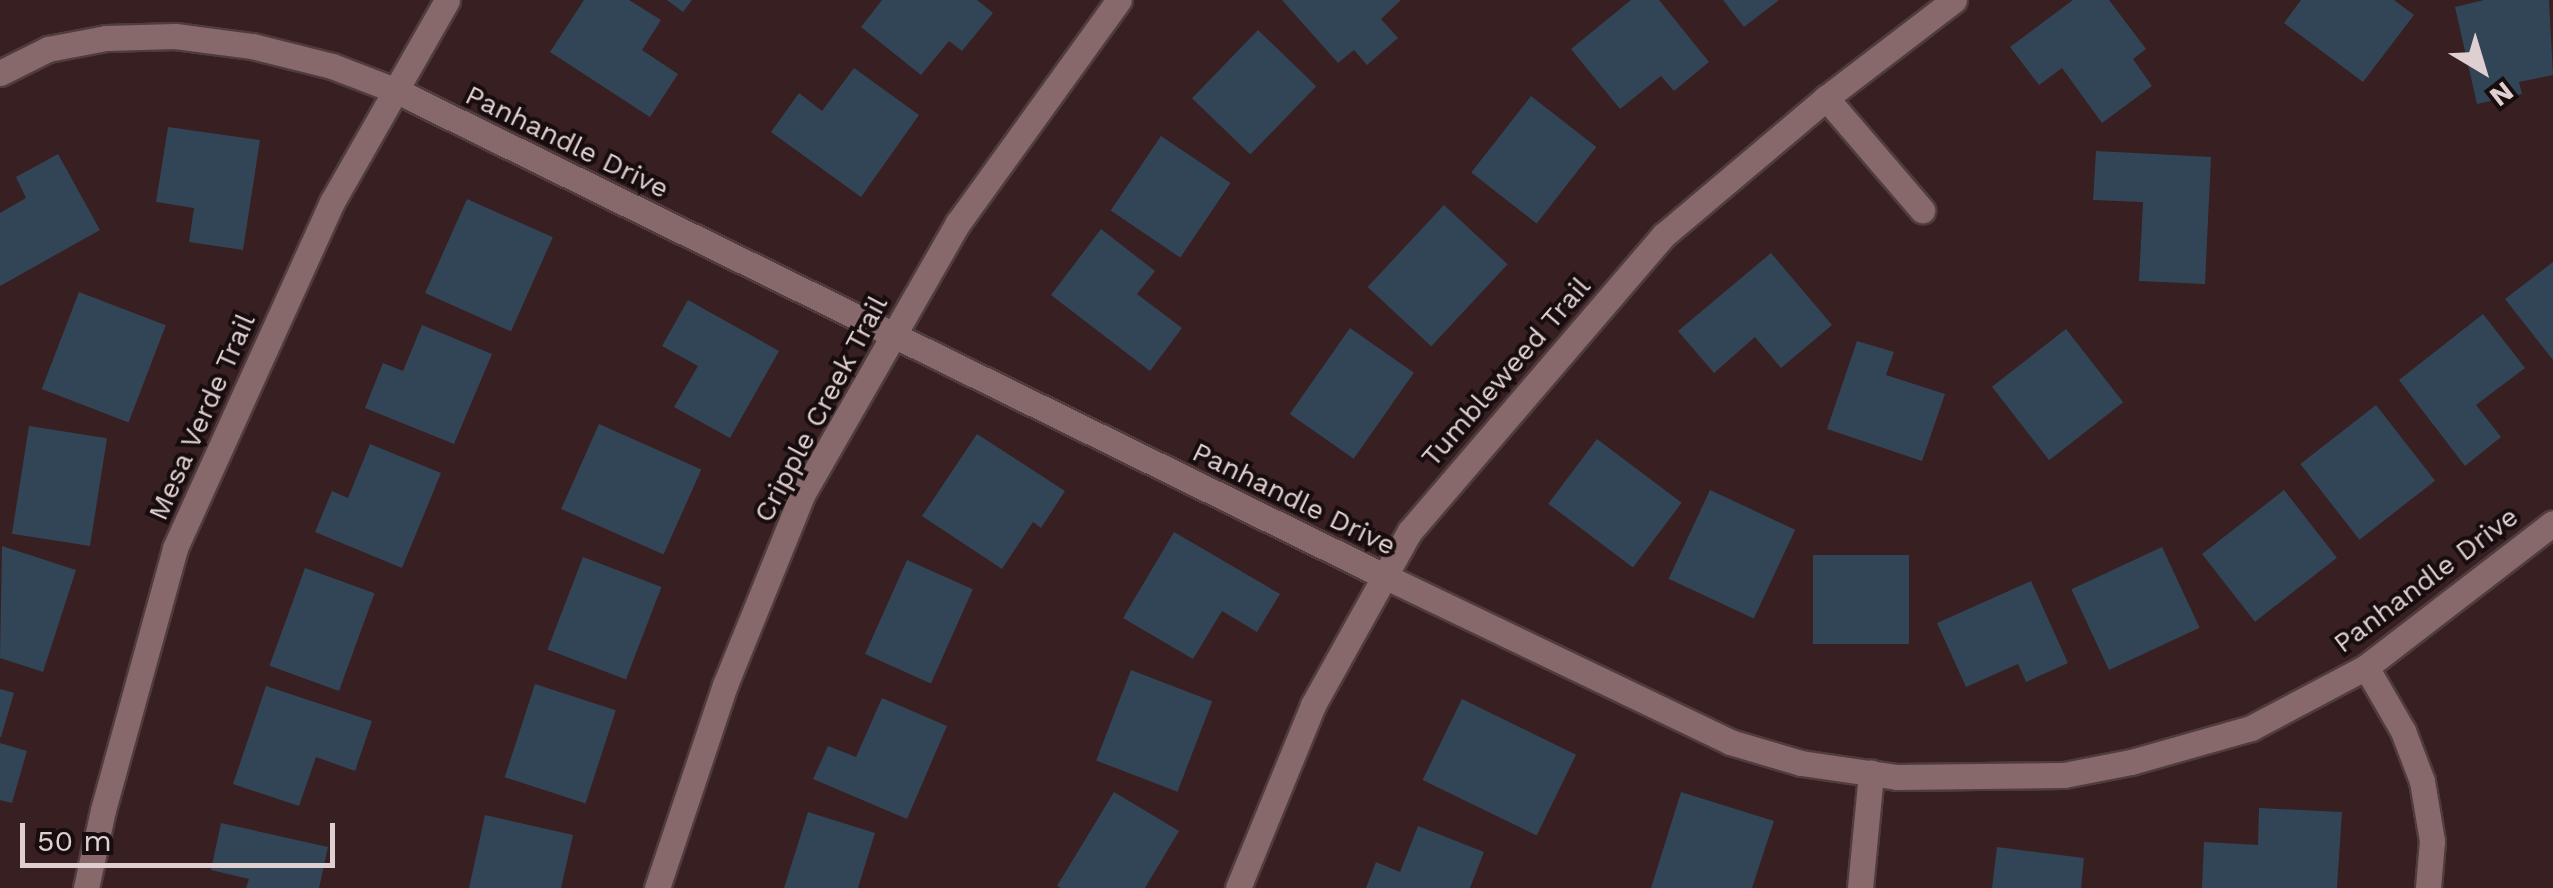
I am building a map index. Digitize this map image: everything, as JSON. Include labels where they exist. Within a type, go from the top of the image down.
[{"type":"street","name":"Mesa Verde Trail","points":[[86,888],[103,810],[175,548],[332,202],[447,0]]},
{"type":"street","name":"Cripple Creek Trail","points":[[657,888],[726,685],[802,495],[958,223],[1119,0]]},
{"type":"street","name":"Tumbleweed Trail","points":[[1238,888],[1313,705],[1382,575],[1410,531],[1664,235],[1826,98],[1954,0]]},
{"type":"street","name":"Panhandle Drive","points":[[0,72],[67,46],[106,38],[175,36],[252,46],[332,66],[397,91],[891,336],[1730,742],[1801,763],[1897,777],[2064,775],[2131,762],[2251,728],[2366,667],[2553,523]]},
{"type":"street","points":[[1826,98],[1922,210]]},
{"type":"street","points":[[2366,667],[2403,731],[2422,781],[2432,841],[2428,888]]},
{"type":"street","points":[[1860,888],[1871,773]]},
{"type":"building","points":[[584,0],[629,0],[661,20],[642,50],[678,74],[650,117],[550,52]]},
{"type":"building","points":[[667,0],[692,0],[683,12]]},
{"type":"building","points":[[882,0],[977,0],[993,13],[962,51],[949,41],[921,75],[861,27]]},
{"type":"building","points":[[1282,0],[1401,0],[1381,19],[1398,38],[1367,65],[1354,50],[1338,63]]},
{"type":"building","points":[[1631,0],[1659,0],[1709,62],[1674,91],[1661,76],[1620,109],[1571,49]]},
{"type":"building","points":[[1723,0],[1779,0],[1744,27]]},
{"type":"building","points":[[2073,0],[2109,0],[2146,49],[2133,59],[2152,86],[2102,123],[2062,68],[2039,85],[2010,47]]},
{"type":"building","points":[[2301,0],[2394,0],[2414,15],[2363,82],[2284,23]]},
{"type":"building","points":[[2484,0],[2549,0],[2553,75],[2519,82],[2522,94],[2477,104],[2455,7]]},
{"type":"building","points":[[1258,30],[1316,86],[1250,155],[1192,98]]},
{"type":"building","points":[[854,68],[919,115],[861,197],[771,132],[799,93],[822,111]]},
{"type":"building","points":[[1531,96],[1596,147],[1537,224],[1471,172]]},
{"type":"building","points":[[168,127],[260,140],[243,250],[189,242],[194,208],[156,202]]},
{"type":"building","points":[[1161,136],[1231,183],[1180,258],[1111,211]]},
{"type":"building","points":[[2096,151],[2211,157],[2205,284],[2139,281],[2143,202],[2093,200]]},
{"type":"building","points":[[58,154],[100,230],[0,286],[0,213],[26,198],[16,177]]},
{"type":"building","points":[[467,199],[553,237],[511,331],[425,293]]},
{"type":"building","points":[[1444,205],[1508,264],[1431,346],[1368,287]]},
{"type":"building","points":[[1101,229],[1155,271],[1137,294],[1182,328],[1150,371],[1051,295]]},
{"type":"building","points":[[1771,253],[1832,325],[1781,368],[1755,337],[1714,373],[1678,331]]},
{"type":"building","points":[[2553,262],[2553,360],[2505,299]]},
{"type":"building","points":[[79,292],[166,325],[129,422],[42,389]]},
{"type":"building","points":[[688,300],[779,351],[730,438],[674,407],[698,366],[662,346]]},
{"type":"building","points":[[2483,314],[2525,368],[2476,405],[2501,437],[2465,466],[2399,380]]},
{"type":"building","points":[[422,325],[492,354],[454,444],[365,408],[383,363],[403,371]]},
{"type":"building","points":[[1350,328],[1414,373],[1354,459],[1290,414]]},
{"type":"building","points":[[2066,329],[2123,402],[2049,460],[1992,387]]},
{"type":"building","points":[[1857,341],[1894,352],[1886,375],[1945,394],[1922,461],[1827,429]]},
{"type":"building","points":[[2376,405],[2435,481],[2359,540],[2300,464]]},
{"type":"building","points":[[599,424],[701,470],[663,555],[561,509]]},
{"type":"building","points":[[29,426],[107,438],[90,546],[12,534]]},
{"type":"building","points":[[977,434],[1065,491],[1041,528],[1033,522],[1002,569],[922,516]]},
{"type":"building","points":[[1597,439],[1682,503],[1633,567],[1548,504]]},
{"type":"building","points":[[370,444],[441,473],[402,568],[315,532],[332,491],[348,498]]},
{"type":"building","points":[[1710,490],[1795,530],[1754,619],[1669,579]]},
{"type":"building","points":[[2284,490],[2337,558],[2255,622],[2202,554]]},
{"type":"building","points":[[1174,532],[1280,594],[1257,632],[1222,611],[1193,659],[1123,618]]},
{"type":"building","points":[[2,546],[76,570],[43,672],[0,658]]},
{"type":"building","points":[[2162,547],[2200,628],[2109,670],[2071,589]]},
{"type":"building","points":[[1813,555],[1909,555],[1909,644],[1813,644]]},
{"type":"building","points":[[583,557],[661,587],[626,680],[548,649]]},
{"type":"building","points":[[907,560],[973,589],[931,683],[865,654]]},
{"type":"building","points":[[305,568],[375,593],[339,691],[269,666]]},
{"type":"building","points":[[2031,581],[2068,663],[2026,682],[2018,664],[1966,687],[1937,623]]},
{"type":"building","points":[[1131,670],[1212,701],[1177,792],[1096,761]]},
{"type":"building","points":[[535,684],[616,710],[586,803],[505,777]]},
{"type":"building","points":[[266,686],[372,721],[355,771],[316,757],[299,806],[233,784]]},
{"type":"building","points":[[0,689],[14,693],[1,737],[0,737]]},
{"type":"building","points":[[882,698],[947,726],[907,819],[813,779],[828,746],[856,757]]},
{"type":"building","points":[[1462,699],[1576,755],[1537,836],[1423,780]]},
{"type":"building","points":[[0,743],[27,751],[12,803],[0,800]]},
{"type":"building","points":[[1114,792],[1179,831],[1145,888],[1057,886]]},
{"type":"building","points":[[1681,792],[1774,821],[1752,888],[1651,888]]},
{"type":"building","points":[[2259,808],[2342,812],[2337,888],[2202,888],[2204,842],[2258,845]]},
{"type":"building","points":[[808,812],[875,833],[858,888],[784,888]]},
{"type":"building","points":[[485,815],[573,835],[561,888],[469,888]]},
{"type":"building","points":[[221,823],[328,847],[319,888],[246,888],[249,879],[211,870]]},
{"type":"building","points":[[1418,826],[1484,852],[1470,888],[1366,888],[1376,862],[1400,872]]},
{"type":"building","points":[[1997,847],[2084,858],[2081,888],[1992,888]]}]
